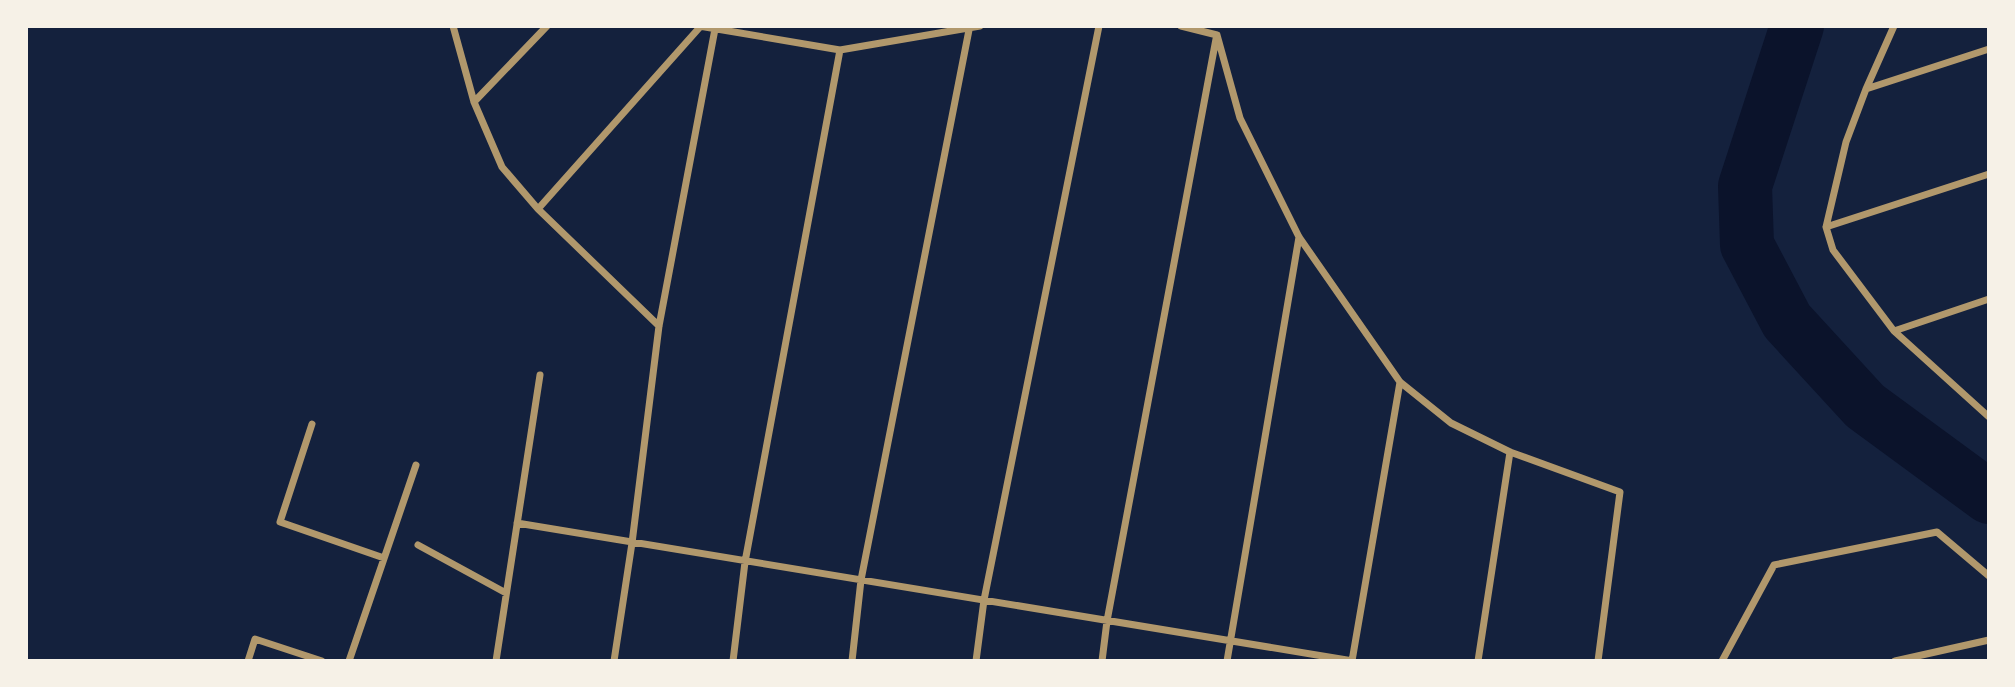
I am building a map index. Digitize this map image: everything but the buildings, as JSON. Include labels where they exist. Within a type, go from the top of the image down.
[{"type":"street","points":[[453,26],[474,102],[502,167],[538,209],[659,326]]},
{"type":"street","points":[[474,102],[547,26]]},
{"type":"street","points":[[538,209],[699,26],[840,50],[980,26]]},
{"type":"street","points":[[976,661],[984,600],[1098,26]]},
{"type":"street","points":[[1181,26],[1217,35]]},
{"type":"street","points":[[1894,26],[1846,142],[1826,227],[1833,250],[1894,331],[1989,417]]},
{"type":"street","points":[[614,661],[632,543],[659,326],[715,29]]},
{"type":"street","points":[[852,661],[861,580],[969,30]]},
{"type":"street","points":[[1217,35],[1240,118],[1299,237],[1400,382],[1451,423],[1510,453],[1620,492],[1598,661]]},
{"type":"street","points":[[1102,661],[1107,621],[1217,35]]},
{"type":"street","points":[[1866,89],[1989,49]]},
{"type":"street","points":[[733,661],[746,562],[840,50]]},
{"type":"street","points":[[1826,227],[1989,174]]},
{"type":"street","points":[[1227,661],[1299,237]]},
{"type":"street","points":[[1894,331],[1989,299]]},
{"type":"street","points":[[496,661],[540,375]]},
{"type":"street","points":[[517,523],[1352,661],[1400,382]]},
{"type":"street","points":[[313,424],[280,522],[384,558]]},
{"type":"street","points":[[1478,661],[1510,453]]},
{"type":"street","points":[[349,661],[416,465]]},
{"type":"street","points":[[1722,661],[1774,565],[1937,531],[1989,576]]},
{"type":"street","points":[[418,545],[506,593]]},
{"type":"street","points":[[248,661],[255,639],[322,661]]},
{"type":"street","points":[[1895,661],[1989,640]]},
{"type":"waterway","points":[[1797,26],[1745,186],[1747,245],[1787,321],[1865,406],[1989,497]]}]
